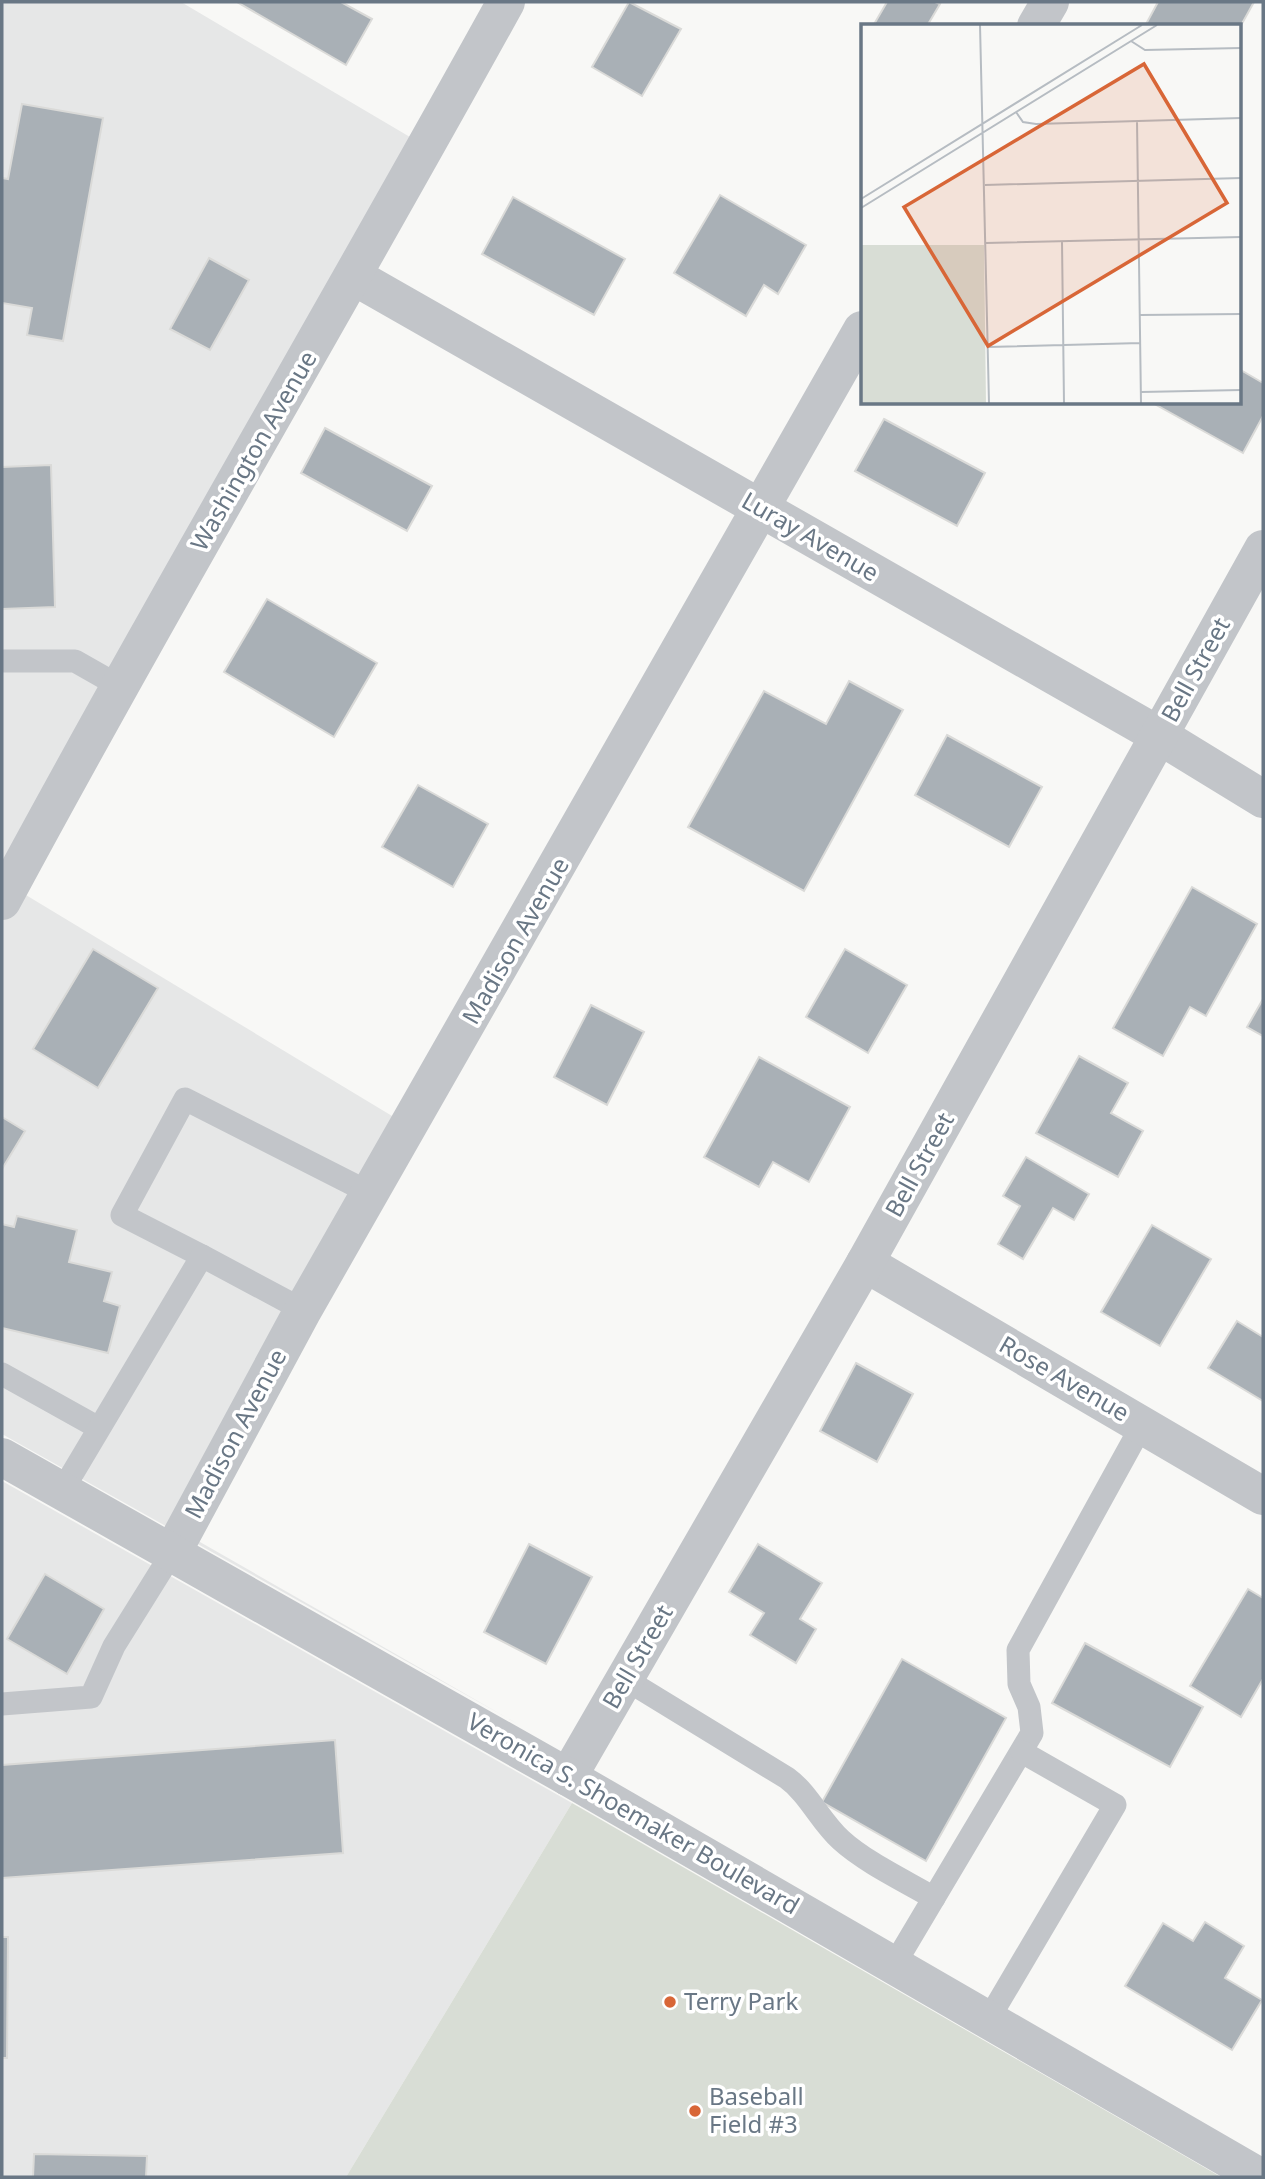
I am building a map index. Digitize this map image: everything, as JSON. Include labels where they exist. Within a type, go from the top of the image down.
[{"type":"street","name":"Washington Avenue","points":[[2,901],[119,686],[355,277],[506,2]]},
{"type":"street","points":[[1037,24],[1050,2]]},
{"type":"street","name":"Luray Avenue","points":[[355,277],[1160,737],[1263,799]]},
{"type":"street","name":"Madison Avenue","points":[[172,1553],[303,1310],[372,1194],[861,333]]},
{"type":"street","name":"Bell Street","points":[[568,1777],[865,1263],[1263,550]]},
{"type":"street","name":"Rose Avenue","points":[[865,1263],[1263,1496]]},
{"type":"street","name":"Veronica S. Shoemaker Boulevard","points":[[2,1457],[568,1777],[1260,2177]]},
{"type":"lane","points":[[2,661],[75,661],[119,686]]},
{"type":"lane","points":[[303,1310],[122,1215],[185,1099],[372,1194]]},
{"type":"lane","points":[[62,1491],[97,1427],[202,1256]]},
{"type":"lane","points":[[2,1374],[97,1427]]},
{"type":"lane","points":[[894,1965],[1032,1734],[1032,1721],[1019,1684],[1018,1650],[1142,1425]]},
{"type":"lane","points":[[2,1704],[91,1697],[114,1646],[172,1553]]},
{"type":"lane","points":[[625,1679],[797,1785],[829,1828],[844,1843],[934,1898]]},
{"type":"lane","points":[[988,2020],[1115,1805],[1022,1752]]},
{"type":"shaded area","points":[[2,2],[181,2],[432,150],[6,883],[412,1128],[179,1530],[518,1724],[2,1434]]},
{"type":"shaded area","points":[[2,1481],[572,1803],[346,2177],[2,2177]]},
{"type":"shaded area","name":"Terry Park","points":[[572,1803],[1221,2177],[346,2177]]},
{"type":"building","points":[[237,2],[341,2],[372,19],[346,65]]},
{"type":"building","points":[[629,2],[681,29],[642,96],[592,67]]},
{"type":"building","points":[[887,2],[940,4],[928,24],[874,24]]},
{"type":"building","points":[[1158,2],[1254,2],[1240,27],[1240,24],[1146,24]]},
{"type":"building","points":[[22,104],[103,118],[63,341],[27,335],[32,308],[2,303],[2,178],[8,179]]},
{"type":"building","points":[[720,195],[806,245],[778,294],[764,285],[746,316],[674,273]]},
{"type":"building","points":[[513,197],[625,259],[594,315],[482,254]]},
{"type":"building","points":[[209,258],[249,280],[210,350],[170,329]]},
{"type":"building","points":[[1240,370],[1263,383],[1263,416],[1243,453],[1155,404],[1240,404]]},
{"type":"building","points":[[884,419],[985,473],[957,526],[855,471]]},
{"type":"building","points":[[325,428],[432,486],[407,531],[301,473]]},
{"type":"building","points":[[51,465],[55,607],[2,609],[2,467]]},
{"type":"building","points":[[267,599],[377,663],[334,737],[224,672]]},
{"type":"building","points":[[849,681],[903,710],[804,891],[688,827],[764,691],[826,724]]},
{"type":"building","points":[[947,735],[1042,787],[1009,847],[915,795]]},
{"type":"building","points":[[418,785],[488,824],[453,887],[382,847]]},
{"type":"building","points":[[1192,887],[1257,924],[1206,1016],[1190,1007],[1163,1056],[1113,1028]]},
{"type":"building","points":[[93,949],[158,988],[98,1088],[33,1049]]},
{"type":"building","points":[[845,949],[907,985],[868,1053],[806,1017]]},
{"type":"building","points":[[1263,999],[1263,1036],[1247,1027]]},
{"type":"building","points":[[591,1005],[644,1032],[607,1105],[554,1077]]},
{"type":"building","points":[[1079,1056],[1128,1083],[1111,1113],[1143,1131],[1118,1177],[1036,1133]]},
{"type":"building","points":[[759,1057],[850,1107],[809,1182],[773,1162],[759,1187],[704,1157]]},
{"type":"building","points":[[2,1117],[25,1131],[2,1169]]},
{"type":"building","points":[[1026,1157],[1089,1194],[1074,1220],[1053,1208],[1023,1259],[998,1244],[1020,1206],[1003,1196]]},
{"type":"building","points":[[17,1216],[77,1230],[69,1262],[112,1272],[104,1301],[120,1306],[108,1353],[2,1328],[2,1224],[14,1227]]},
{"type":"building","points":[[1152,1225],[1211,1259],[1160,1346],[1101,1312]]},
{"type":"building","points":[[1237,1321],[1263,1337],[1263,1401],[1208,1368]]},
{"type":"building","points":[[856,1363],[913,1394],[877,1462],[820,1431]]},
{"type":"building","points":[[529,1544],[592,1577],[546,1664],[484,1632]]},
{"type":"building","points":[[758,1544],[822,1583],[800,1619],[816,1629],[796,1663],[750,1635],[764,1613],[729,1592]]},
{"type":"building","points":[[45,1574],[104,1609],[67,1674],[7,1639]]},
{"type":"building","points":[[1248,1589],[1263,1598],[1263,1679],[1241,1717],[1190,1686]]},
{"type":"building","points":[[1085,1643],[1203,1707],[1170,1767],[1052,1703]]},
{"type":"building","points":[[902,1659],[1006,1718],[926,1861],[822,1802]]},
{"type":"building","points":[[335,1740],[343,1853],[2,1878],[2,1765]]},
{"type":"building","points":[[1205,1922],[1244,1946],[1225,1978],[1262,2000],[1232,2050],[1125,1986],[1163,1923],[1193,1941]]},
{"type":"building","points":[[2,1937],[8,1937],[7,2058],[2,2058]]},
{"type":"building","points":[[34,2154],[147,2156],[146,2177],[33,2177]]},
{"type":"place","name":"Terry Park","points":[[670,2002]]},
{"type":"place","name":"Baseball Field #3","points":[[695,2111]]}]
